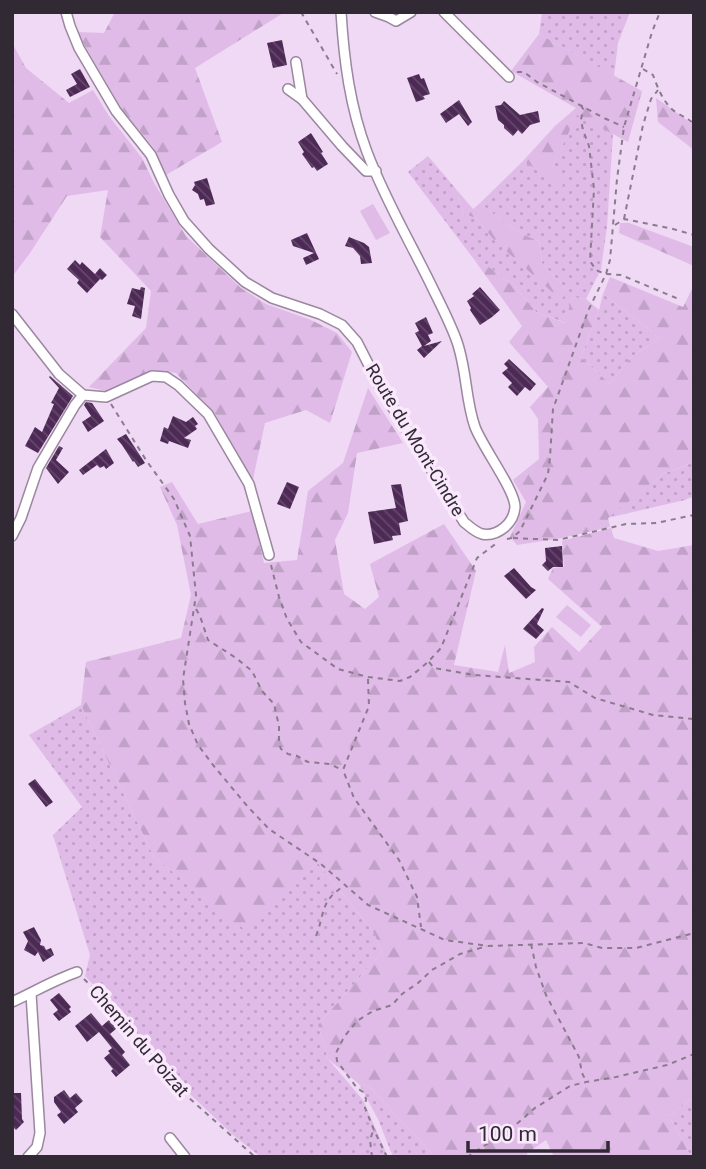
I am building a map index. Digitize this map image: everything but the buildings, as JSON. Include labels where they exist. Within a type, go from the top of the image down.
[{"type":"street","name":"Route du Mont-Cindre","points":[[66,12],[79,48],[116,111],[151,155],[184,221],[209,249],[245,282],[272,298],[320,314],[342,325],[357,342],[380,387],[464,522],[483,534],[493,534],[510,522],[515,509],[513,495],[482,444],[475,426],[469,405],[466,373],[456,337],[367,153],[350,96],[344,61],[341,12]]},
{"type":"street","points":[[375,12],[396,21],[411,12]]},
{"type":"street","points":[[444,12],[509,78]]},
{"type":"street","points":[[296,62],[302,99]]},
{"type":"street","points":[[288,89],[302,99],[366,171],[376,171]]},
{"type":"street","points":[[12,314],[59,374],[83,395],[106,397],[152,376],[166,377],[178,385],[208,414],[249,484],[269,555]]},
{"type":"street","points":[[12,536],[38,468],[83,395]]},
{"type":"street","name":"Chemin du Poizat","points":[[12,1002],[77,972]]},
{"type":"street","points":[[29,1157],[37,1147],[40,1133],[31,994]]},
{"type":"street","points":[[170,1138],[185,1157]]},
{"type":"path","points":[[301,12],[336,72]]},
{"type":"path","points":[[512,538],[520,531],[548,474],[553,409],[588,311],[610,260],[617,178],[625,127],[660,12]]},
{"type":"path","points":[[642,69],[653,75],[658,90],[673,110],[694,124]]},
{"type":"path","points":[[509,78],[517,72],[524,72],[537,82],[625,127]]},
{"type":"path","points":[[614,226],[624,219],[643,125],[651,99],[658,90]]},
{"type":"path","points":[[581,105],[581,120],[591,155],[594,189],[590,261],[594,267],[606,274],[621,275],[681,300]]},
{"type":"path","points":[[624,219],[694,235]]},
{"type":"path","points":[[106,397],[174,499],[190,536],[196,595],[183,679],[189,724],[198,745],[269,829],[321,864],[368,905],[445,940],[488,946],[584,943],[603,948],[636,948],[694,933]]},
{"type":"path","points":[[269,555],[287,619],[301,642],[338,669],[368,677],[400,681],[410,677],[441,648],[477,558],[492,545],[512,538],[558,540],[626,524],[656,523],[694,516]]},
{"type":"path","points":[[195,608],[208,640],[252,671],[262,691],[274,704],[281,749],[308,762],[330,764],[343,770]]},
{"type":"path","points":[[428,662],[434,668],[474,675],[569,682],[595,698],[653,715],[694,719]]},
{"type":"path","points":[[368,677],[369,706],[343,770],[354,798],[399,860],[417,897],[421,929]]},
{"type":"path","points":[[316,936],[322,913],[332,894],[345,886]]},
{"type":"path","points":[[531,944],[546,995],[579,1056],[586,1082]]},
{"type":"path","points":[[387,1157],[365,1108],[366,1099],[363,1092],[356,1088],[337,1061],[336,1053],[357,1021],[392,1004],[432,970],[460,954],[488,946]]},
{"type":"path","name":"Chemin du Poizat","points":[[77,972],[109,1004],[188,1097],[255,1157]]},
{"type":"path","points":[[12,1016],[12,1027]]},
{"type":"path","points":[[467,1157],[570,1086],[667,1065],[694,1054]]},
{"type":"path","points":[[372,1157],[370,1140],[374,1130]]},
{"type":"green space","points":[[115,12],[285,12],[195,68],[222,142],[166,175],[153,147],[121,108],[77,32],[104,33]]},
{"type":"green space","points":[[542,12],[630,12],[618,43],[614,76],[539,34]]},
{"type":"green space","points":[[539,34],[642,91],[628,142],[577,115],[552,168],[564,187],[523,161],[555,126],[576,108],[511,71]]},
{"type":"green space","points":[[12,43],[26,68],[69,103],[93,90],[109,116],[142,158],[186,236],[241,288],[266,304],[311,320],[337,333],[352,352],[330,423],[306,410],[265,423],[252,484],[216,415],[176,373],[152,370],[110,392],[89,387],[146,328],[151,291],[100,237],[108,190],[67,196],[12,277]]},
{"type":"green space","points":[[656,98],[694,125],[694,150],[658,122]]},
{"type":"green space","points":[[577,114],[613,134],[607,227],[601,269],[586,299],[572,297],[566,323],[536,312],[497,272],[473,258],[408,172],[428,156],[456,189],[464,214],[476,218],[494,240],[568,291],[542,263],[539,241],[501,220],[480,203],[523,161],[559,183],[552,168]]},
{"type":"green space","points":[[456,189],[473,209],[480,203],[501,220],[539,241],[542,263],[568,291],[561,300],[494,240],[476,218],[464,214]]},
{"type":"green space","points":[[373,204],[390,233],[376,240],[360,211]]},
{"type":"green space","points":[[620,223],[629,223],[694,247],[694,266],[619,233]]},
{"type":"green space","points":[[473,258],[497,272],[536,312],[565,323],[572,297],[586,299],[599,310],[581,357],[610,384],[630,358],[660,338],[603,294],[610,277],[683,307],[694,285],[694,462],[663,474],[608,518],[610,527],[517,545],[510,537],[526,502],[513,480],[539,459],[538,419],[530,407],[548,387],[509,342],[522,326]]},
{"type":"green space","points":[[603,294],[660,338],[630,358],[610,384],[581,357]]},
{"type":"green space","points":[[368,388],[403,443],[357,453],[348,513],[335,540],[344,594],[365,609],[379,597],[370,564],[444,524],[476,571],[454,665],[498,672],[505,645],[509,673],[535,662],[534,647],[552,627],[579,652],[602,627],[548,579],[553,568],[564,567],[562,541],[611,528],[614,538],[658,551],[694,545],[694,1097],[669,1116],[691,1157],[554,1157],[546,1140],[527,1153],[528,1157],[435,1157],[370,1087],[359,1084],[328,1059],[318,1025],[382,952],[374,933],[318,863],[244,929],[154,857],[81,705],[86,662],[181,638],[191,595],[177,525],[160,487],[172,482],[198,524],[252,511],[264,563],[297,560],[308,491],[343,463]]},
{"type":"green space","points":[[694,462],[694,496],[607,518],[663,474]]},
{"type":"green space","points":[[567,605],[591,625],[581,637],[556,617]]},
{"type":"green space","points":[[81,705],[154,857],[244,928],[318,863],[374,933],[382,952],[318,1025],[328,1059],[363,1100],[388,1157],[261,1157],[233,1135],[190,1094],[85,976],[90,955],[53,835],[82,807],[29,735]]},
{"type":"green space","points":[[359,1084],[370,1087],[435,1157],[393,1157],[378,1119]]},
{"type":"green space","points":[[694,1097],[694,1157],[691,1157],[669,1116]]}]
